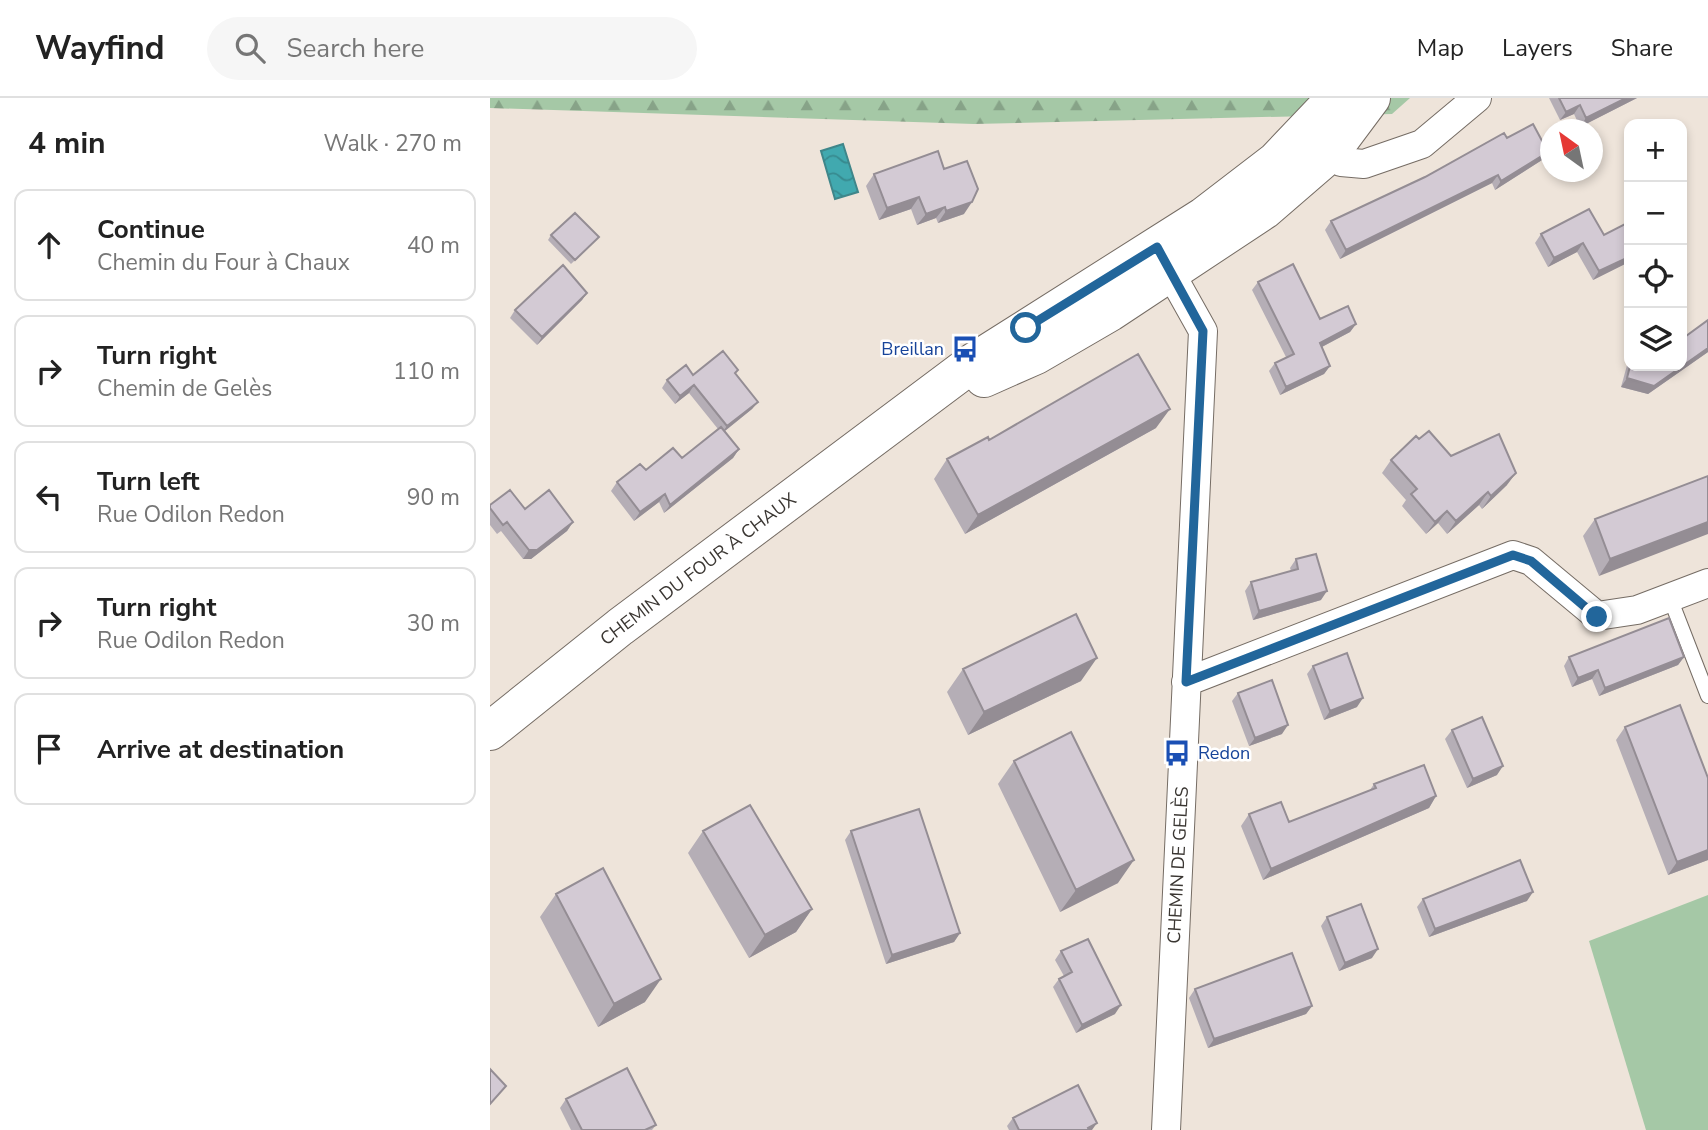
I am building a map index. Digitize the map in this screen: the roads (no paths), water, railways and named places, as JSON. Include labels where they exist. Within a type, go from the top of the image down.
[{"type":"street","name":"CHEMIN DU FOUR À CHAUX","points":[[1319,142],[1336,98]]},
{"type":"street","name":"CHEMIN DU FOUR À CHAUX","points":[[490,731],[620,626],[974,362],[1164,260],[1252,180],[1319,142],[1371,98]]},
{"type":"street","points":[[1319,142],[1341,162],[1364,164],[1422,144],[1477,98]]},
{"type":"street","name":"CHEMIN DE GELÈS","points":[[1164,260],[1203,331],[1166,1130]]},
{"type":"street","points":[[1186,682],[1513,555],[1531,561],[1597,617],[1637,610],[1708,583]]},
{"type":"lane","points":[[1670,598],[1708,696]]},
{"type":"water","points":[[843,144],[858,192],[835,199],[821,151]]},
{"type":"place","name":"Breillan","points":[[965,349]]},
{"type":"place","name":"Redon","points":[[1177,753]]}]
